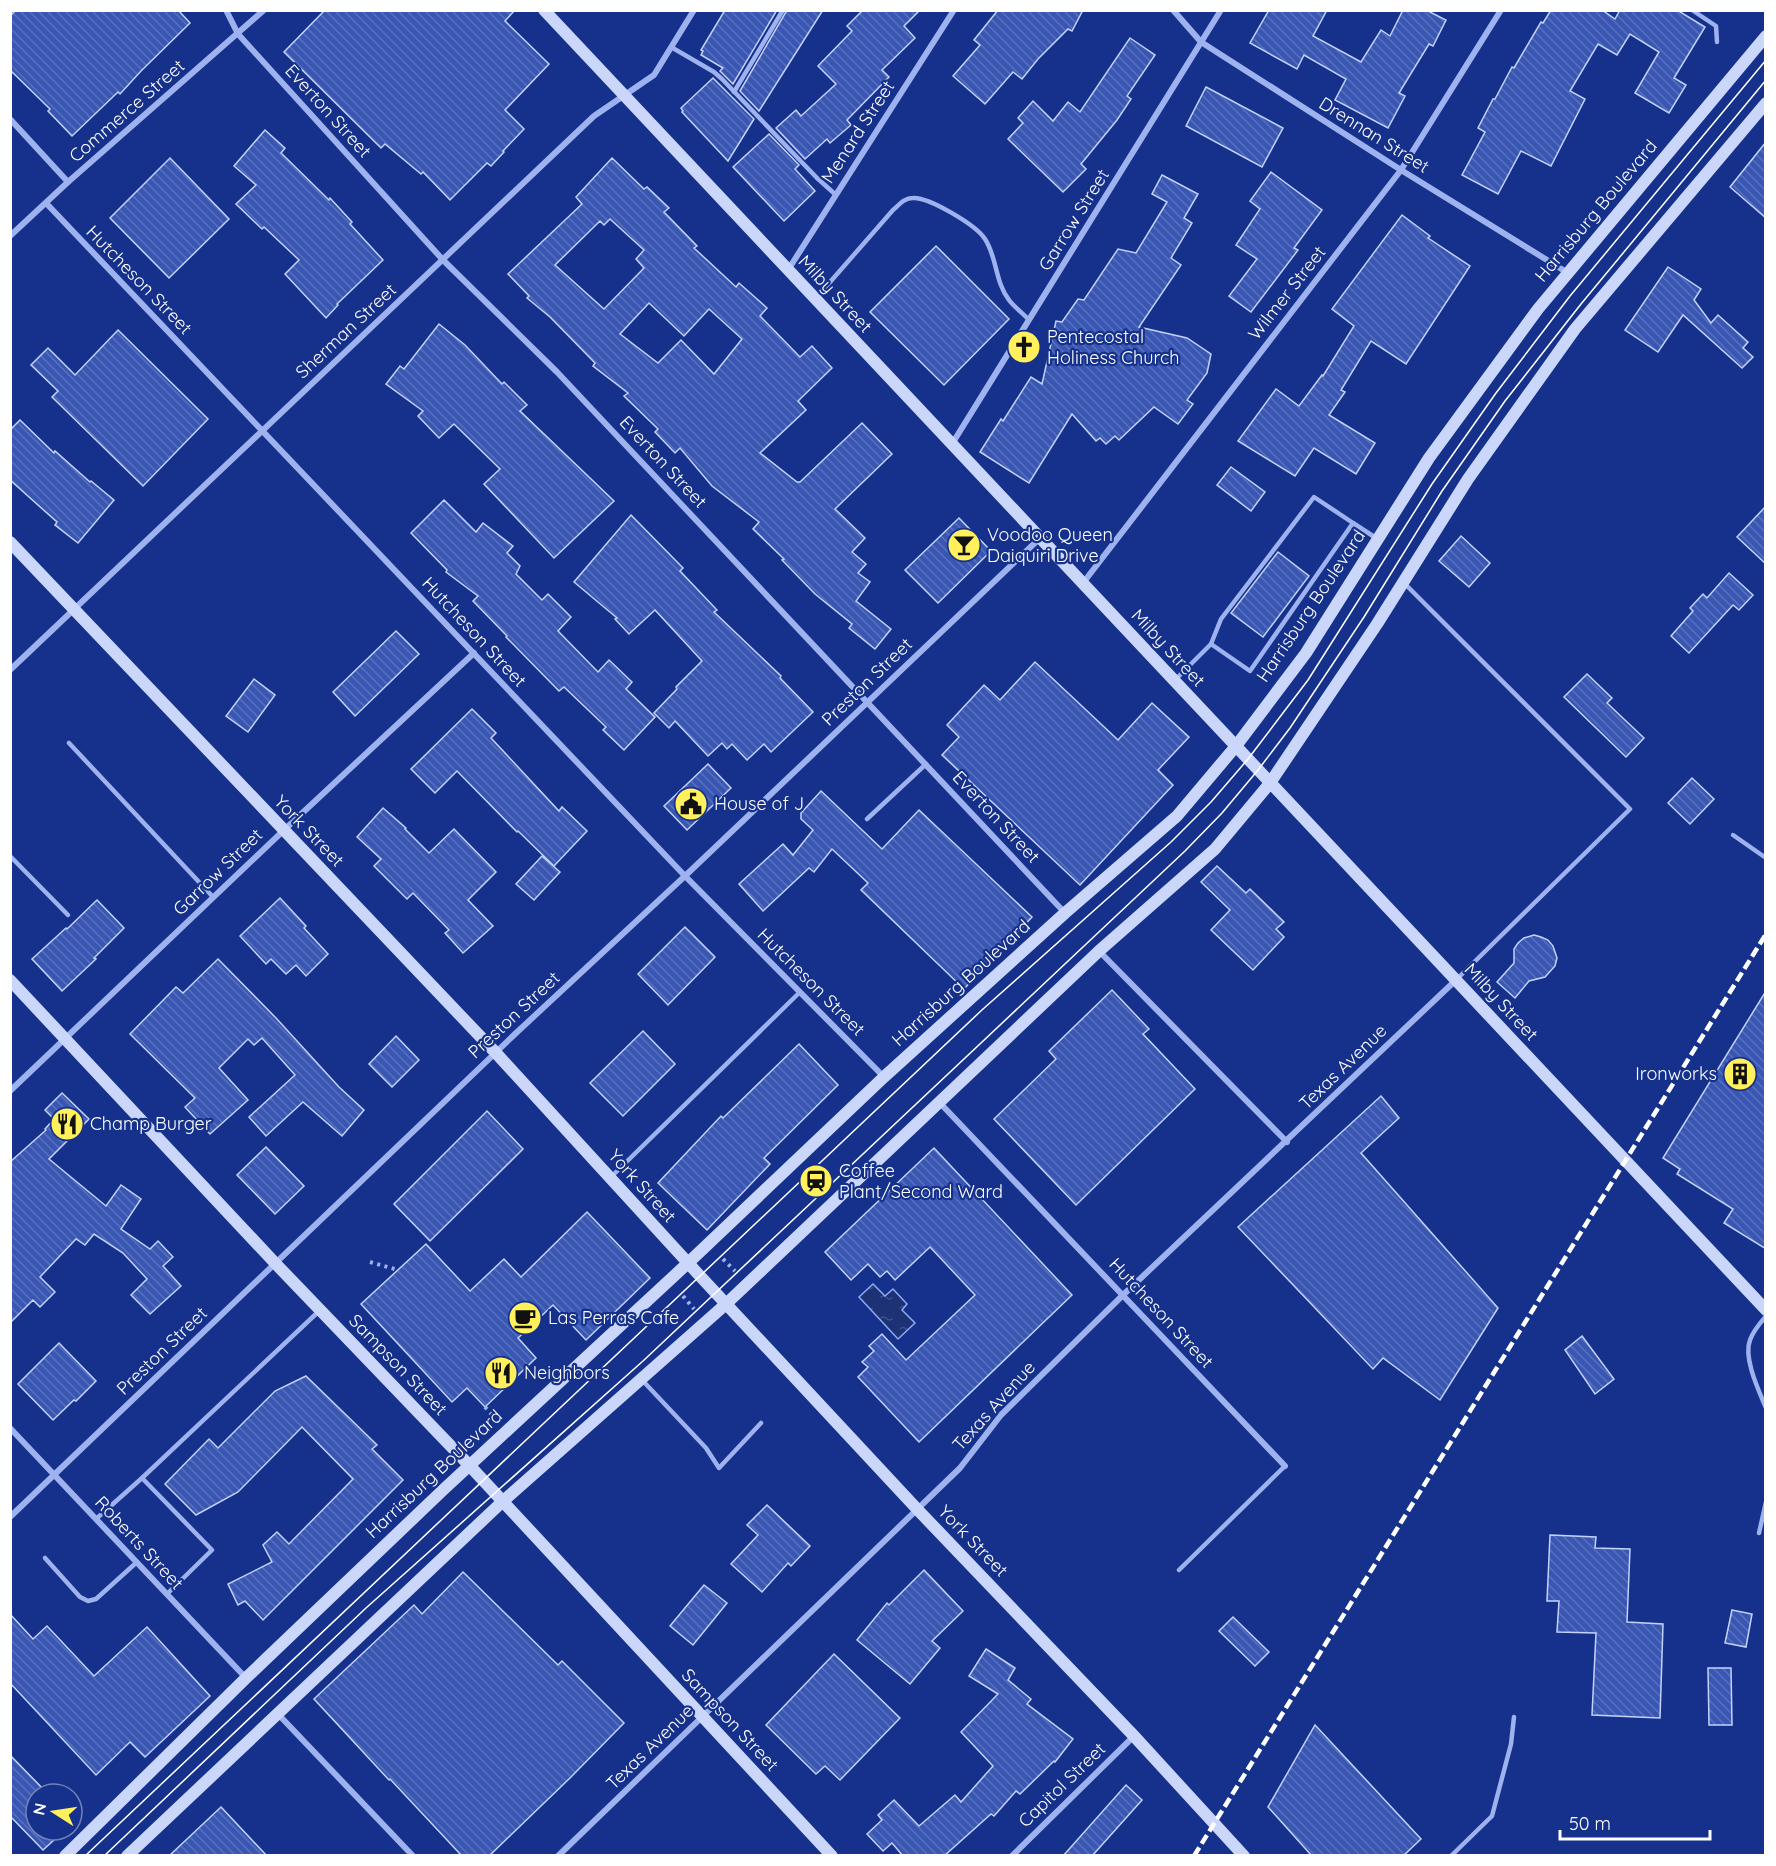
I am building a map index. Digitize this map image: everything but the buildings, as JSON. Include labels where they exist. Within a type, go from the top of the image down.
[{"type":"main road","name":"Milby Street","points":[[543,10],[1766,1310]]},
{"type":"main road","name":"Harrisburg Boulevard","points":[[65,1856],[246,1678],[884,1077],[1065,913],[1177,816],[1236,746],[1306,653],[1429,458],[1538,309],[1766,36]]},
{"type":"main road","points":[[127,1856],[502,1502],[726,1304],[1099,951],[1215,849],[1270,783],[1377,624],[1468,479],[1575,329],[1766,103]]},
{"type":"main road","name":"York Street","points":[[10,542],[496,1053],[726,1304],[917,1509],[1134,1736],[1244,1856]]},
{"type":"main road","name":"Sampson Street","points":[[10,980],[469,1466],[832,1856]]},
{"type":"street","name":"Everton Street","points":[[226,10],[238,34],[443,260],[566,381],[1065,913]]},
{"type":"street","name":"Commerce Street","points":[[10,236],[264,10]]},
{"type":"street","name":"Sherman Street","points":[[10,670],[594,117],[654,75],[694,10]]},
{"type":"street","name":"Menard Street","points":[[788,270],[954,10]]},
{"type":"street","name":"Drennan Street","points":[[1173,10],[1201,42],[1568,273]]},
{"type":"street","name":"Garrow Street","points":[[952,444],[1221,10]]},
{"type":"street","name":"Wilmer Street","points":[[1082,583],[1401,170],[1501,10]]},
{"type":"street","points":[[10,119],[69,182]]},
{"type":"street","name":"Hutcheson Street","points":[[46,203],[685,876],[884,1077]]},
{"type":"street","name":"Preston Street","points":[[10,1517],[1040,538]]},
{"type":"street","name":"Garrow Street","points":[[10,1090],[474,653]]},
{"type":"street","points":[[1099,951],[1287,1142]]},
{"type":"street","name":"Texas Avenue","points":[[558,1856],[960,1468],[1001,1415],[1123,1295],[1456,980]]},
{"type":"street","name":"Hutcheson Street","points":[[940,1103],[1285,1466]]},
{"type":"street","name":"Roberts Street","points":[[10,1428],[246,1678]]},
{"type":"street","points":[[278,1714],[413,1856]]},
{"type":"street","name":"Capitol Street","points":[[1011,1856],[1134,1736]]},
{"type":"lane","points":[[734,92],[783,10]]},
{"type":"lane","points":[[1692,10],[1716,26],[1717,42]]},
{"type":"lane","points":[[671,47],[714,72],[836,195]]},
{"type":"lane","points":[[815,299],[893,210],[903,201],[914,198],[930,202],[955,214],[983,236],[991,249],[1001,286],[1009,300],[1029,320]]},
{"type":"lane","points":[[1174,680],[1211,644],[1221,619],[1314,497],[1378,539]]},
{"type":"lane","points":[[1211,644],[1250,671],[1353,523]]},
{"type":"lane","points":[[1403,582],[1630,809],[1456,980]]},
{"type":"lane","points":[[69,743],[213,897]]},
{"type":"lane","points":[[867,819],[926,764]]},
{"type":"lane","points":[[1733,835],[1766,858]]},
{"type":"lane","points":[[10,856],[68,915]]},
{"type":"lane","points":[[610,1178],[800,992]]},
{"type":"lane","points":[[96,1519],[320,1310]]},
{"type":"lane","points":[[1766,1316],[1751,1337],[1748,1352],[1766,1408]]},
{"type":"lane","points":[[641,1379],[706,1448],[719,1468],[761,1423]]},
{"type":"lane","points":[[1179,1570],[1285,1466]]},
{"type":"lane","points":[[142,1478],[212,1550],[167,1594]]},
{"type":"lane","points":[[1759,1533],[1766,1502]]},
{"type":"lane","points":[[45,1558],[80,1597],[88,1601],[96,1599],[137,1562]]},
{"type":"lane","points":[[1451,1856],[1492,1816],[1511,1744],[1514,1717]]},
{"type":"path","points":[[723,1259],[735,1271]]},
{"type":"path","points":[[370,1262],[398,1270]]},
{"type":"path","points":[[683,1296],[694,1309]]},
{"type":"path","points":[[485,1407],[495,1418],[491,1422]]},
{"type":"water","points":[[873,1284],[885,1296],[893,1289],[907,1304],[902,1310],[915,1323],[898,1339],[859,1297]]},
{"type":"tram line","points":[[85,1856],[983,1009],[1171,842],[1211,802],[1248,759],[1308,680],[1432,484],[1496,393],[1570,296],[1766,60]]},
{"type":"tram line","points":[[104,1856],[366,1608],[643,1361],[1185,851],[1222,813],[1290,728],[1364,617],[1442,491],[1505,401],[1581,304],[1766,80]]},
{"type":"railway","points":[[1194,1856],[1766,934]]},
{"type":"place","name":"Pentecostal Holiness Church","points":[[1024,347]]},
{"type":"place","name":"Voodoo Queen Daiquiri Drive","points":[[964,545]]},
{"type":"place","name":"House of J","points":[[691,804]]},
{"type":"place","name":"Ironworks","points":[[1740,1074]]},
{"type":"place","name":"Champ Burger","points":[[67,1124]]},
{"type":"place","name":"Coffee Plant/Second Ward","points":[[816,1181]]},
{"type":"place","name":"Las Perras Cafe","points":[[525,1318]]},
{"type":"place","name":"Neighbors","points":[[501,1373]]}]
